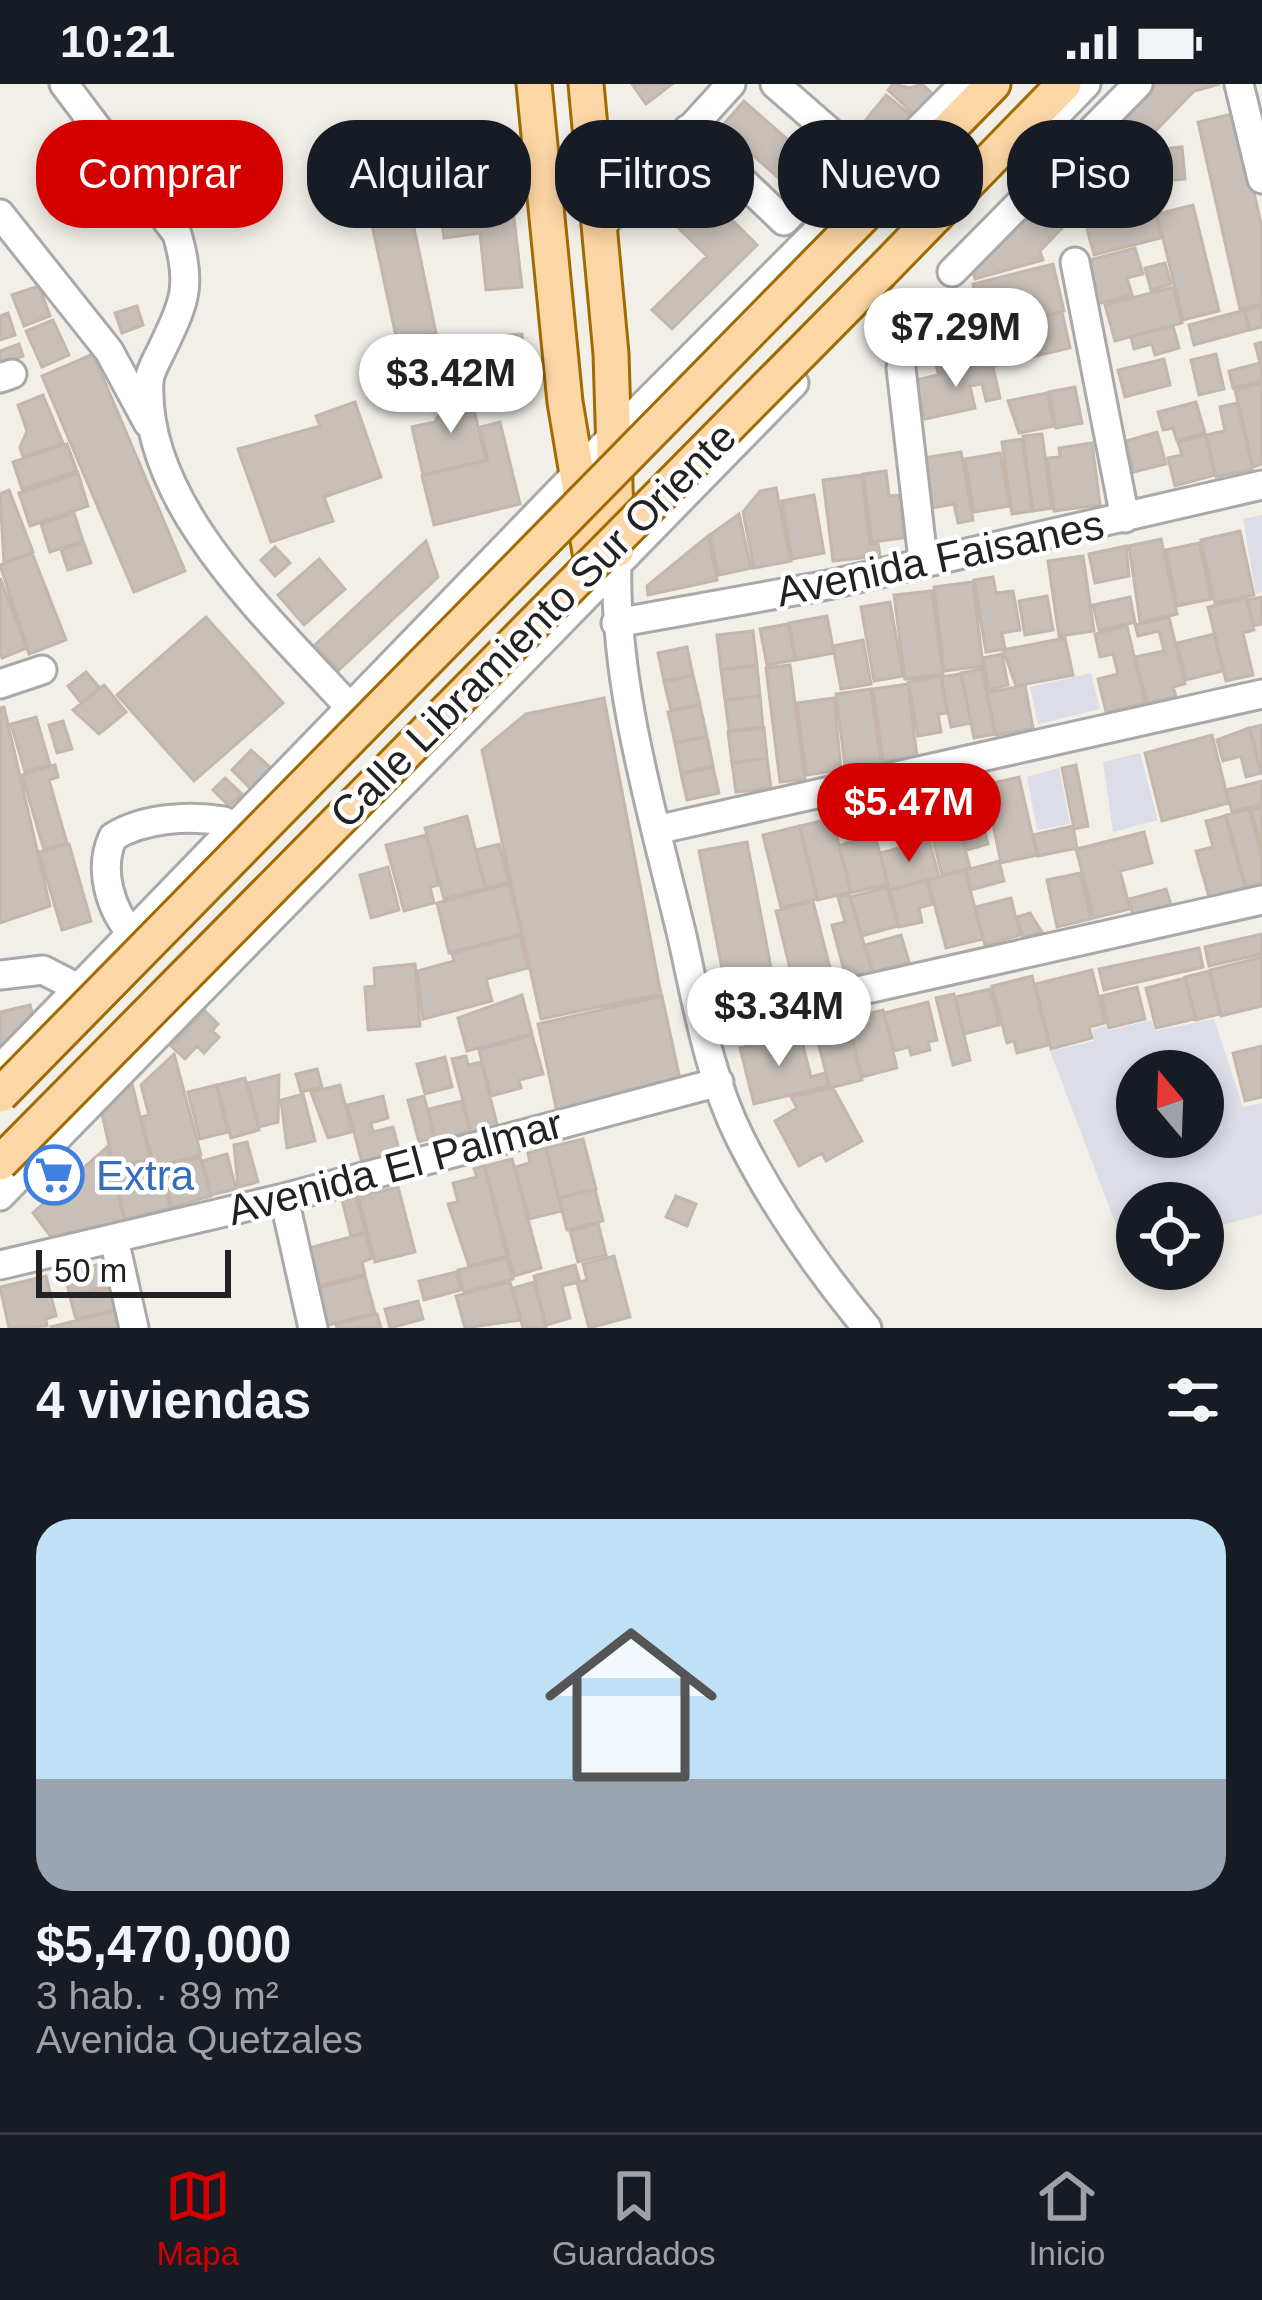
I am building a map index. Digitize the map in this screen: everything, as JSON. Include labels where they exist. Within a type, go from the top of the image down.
[{"type":"main road","points":[[533,84],[574,476],[606,563]]},
{"type":"main road","points":[[586,84],[614,435],[606,563]]},
{"type":"main road","name":"Calle Libramiento Sur Oriente","points":[[0,1095],[993,84]]},
{"type":"main road","name":"Calle Libramiento Sur Oriente","points":[[0,1163],[1064,84]]},
{"type":"street","points":[[64,84],[177,234],[186,263],[187,299],[149,376],[153,432]]},
{"type":"street","points":[[697,120],[731,84]]},
{"type":"street","points":[[775,84],[815,120]]},
{"type":"street","points":[[928,120],[964,84]]},
{"type":"street","points":[[0,1196],[606,563],[1086,84]]},
{"type":"street","points":[[952,272],[1138,84]]},
{"type":"street","points":[[1239,84],[1262,179]]},
{"type":"street","points":[[754,192],[778,215]]},
{"type":"street","points":[[0,214],[109,352],[206,546],[352,710]]},
{"type":"street","points":[[791,228],[806,243]]},
{"type":"street","points":[[0,1070],[574,476],[821,228]]},
{"type":"street","points":[[1075,262],[1125,518]]},
{"type":"street","points":[[901,368],[923,560]]},
{"type":"street","name":"Avenida Faisanes","points":[[615,615],[828,585],[1262,484]]},
{"type":"street","points":[[606,563],[656,830],[719,1082],[739,1136],[787,1221],[867,1328]]},
{"type":"street","points":[[0,684],[42,670]]},
{"type":"street","points":[[656,830],[1262,694]]},
{"type":"street","points":[[133,935],[118,915],[106,871],[113,837],[131,826],[210,819],[224,821],[231,836]]},
{"type":"street","points":[[703,1026],[1262,900]]},
{"type":"street","points":[[0,975],[43,970],[80,989]]},
{"type":"street","name":"Avenida El Palmar","points":[[0,1265],[284,1198],[719,1082]]},
{"type":"street","points":[[284,1198],[313,1328]]},
{"type":"street","points":[[115,1239],[134,1328]]},
{"type":"shaded area","points":[[1262,515],[1262,592],[1256,594],[1243,519]]},
{"type":"shaded area","points":[[1091,673],[1100,709],[1038,724],[1030,687]]},
{"type":"shaded area","points":[[1140,753],[1158,820],[1113,832],[1103,762]]},
{"type":"shaded area","points":[[1059,768],[1070,824],[1037,830],[1027,777]]},
{"type":"shaded area","points":[[1214,1019],[1243,1107],[1262,1103],[1262,1214],[1224,1225],[1224,1182],[1116,1182],[1116,1225],[1050,1051],[1094,1041],[1093,1030],[1107,1025],[1108,1031],[1151,1020],[1155,1031]]},
{"type":"building","points":[[632,84],[672,84],[646,104]]},
{"type":"building","points":[[893,84],[910,88],[922,84],[939,100],[920,120],[888,90]]},
{"type":"building","points":[[1154,84],[1220,84],[1194,91],[1166,120],[1119,120]]},
{"type":"building","points":[[886,95],[917,120],[866,120]]},
{"type":"building","points":[[744,101],[778,131],[778,178],[754,156],[754,120],[727,120]]},
{"type":"building","points":[[1236,113],[1262,228],[1262,304],[1240,309],[1198,122]]},
{"type":"building","points":[[1182,147],[1185,179],[1173,180],[1173,148]]},
{"type":"building","points":[[1193,205],[1219,311],[1183,320],[1160,228],[1173,228],[1173,210]]},
{"type":"building","points":[[373,228],[414,228],[436,333],[397,341]]},
{"type":"building","points":[[443,228],[515,228],[522,287],[486,290],[480,233],[444,238]]},
{"type":"building","points":[[678,228],[740,228],[757,245],[672,329],[652,310],[707,256]]},
{"type":"building","points":[[1012,228],[1062,228],[1040,251],[1043,260],[975,279],[972,269]]},
{"type":"building","points":[[1159,228],[1161,238],[1094,255],[1087,229]]},
{"type":"building","points":[[1135,248],[1143,274],[1127,278],[1132,295],[1093,305],[1082,262]]},
{"type":"building","points":[[1165,263],[1171,284],[1151,290],[1145,268]]},
{"type":"building","points":[[1053,264],[1064,311],[984,330],[973,284]]},
{"type":"building","points":[[39,286],[50,316],[24,326],[12,295]]},
{"type":"building","points":[[1173,287],[1182,323],[1115,341],[1105,305]]},
{"type":"building","points":[[137,306],[143,325],[122,333],[115,313]]},
{"type":"building","points":[[1262,306],[1262,327],[1250,330],[1245,311]]},
{"type":"building","points":[[1244,310],[1249,330],[1194,345],[1189,325]]},
{"type":"building","points":[[1062,312],[1070,348],[994,366],[985,331]]},
{"type":"building","points":[[8,313],[15,335],[0,340],[0,316]]},
{"type":"building","points":[[53,320],[69,355],[42,367],[26,331]]},
{"type":"building","points":[[1173,326],[1179,348],[1155,355],[1152,344],[1134,349],[1131,337]]},
{"type":"building","points":[[982,331],[986,350],[962,355],[965,367],[938,373],[934,356],[918,361],[914,345]]},
{"type":"building","points":[[522,334],[525,379],[458,384],[455,339]]},
{"type":"building","points":[[1262,342],[1262,381],[1233,388],[1229,371],[1260,363],[1255,344]]},
{"type":"building","points":[[19,344],[23,356],[0,364],[0,351]]},
{"type":"building","points":[[93,354],[185,571],[134,592],[42,376]]},
{"type":"building","points":[[1216,354],[1224,389],[1199,395],[1191,360]]},
{"type":"building","points":[[1164,359],[1170,385],[1125,397],[1118,370]]},
{"type":"building","points":[[992,362],[1000,398],[986,401],[982,384],[970,386],[975,408],[925,419],[916,380]]},
{"type":"building","points":[[1262,383],[1262,464],[1253,467],[1235,390]]},
{"type":"building","points":[[468,385],[486,460],[423,475],[412,427],[435,422],[454,388]]},
{"type":"building","points":[[1075,387],[1082,423],[1056,428],[1049,392]]},
{"type":"building","points":[[1047,393],[1054,426],[1019,433],[1008,401]]},
{"type":"building","points":[[43,395],[63,443],[23,457],[20,447],[27,431],[18,405]]},
{"type":"building","points":[[355,402],[381,477],[324,497],[333,521],[271,542],[238,449],[320,426],[316,416]]},
{"type":"building","points":[[1196,402],[1205,433],[1177,441],[1173,428],[1163,430],[1158,412]]},
{"type":"building","points":[[1237,403],[1253,469],[1216,477],[1206,435],[1225,431],[1220,407]]},
{"type":"building","points":[[500,422],[520,504],[434,525],[422,476],[488,460],[480,427]]},
{"type":"building","points":[[1157,432],[1166,464],[1134,472],[1126,441]]},
{"type":"building","points":[[1042,434],[1052,508],[1033,511],[1023,436]]},
{"type":"building","points":[[1205,435],[1215,475],[1175,486],[1168,458],[1182,455],[1178,442]]},
{"type":"building","points":[[1022,439],[1032,511],[1012,514],[1002,442]]},
{"type":"building","points":[[1092,443],[1100,505],[1054,511],[1047,458],[1060,457],[1059,448]]},
{"type":"building","points":[[67,444],[77,471],[22,489],[13,462]]},
{"type":"building","points":[[961,452],[973,520],[958,523],[954,504],[932,508],[923,458]]},
{"type":"building","points":[[1000,453],[1010,506],[974,512],[965,459]]},
{"type":"building","points":[[886,471],[889,496],[902,495],[903,538],[872,542],[863,474]]},
{"type":"building","points":[[78,473],[88,506],[30,526],[19,493]]},
{"type":"building","points":[[862,475],[870,544],[878,543],[880,556],[833,561],[823,480]]},
{"type":"building","points":[[776,488],[791,561],[754,568],[743,512],[760,491]]},
{"type":"building","points":[[9,490],[33,552],[4,563],[0,494]]},
{"type":"building","points":[[814,495],[824,553],[792,559],[782,501]]},
{"type":"building","points":[[74,513],[83,541],[50,552],[41,524]]},
{"type":"building","points":[[739,514],[751,568],[719,575],[710,535]]},
{"type":"building","points":[[1240,531],[1254,595],[1215,603],[1201,540]]},
{"type":"building","points":[[708,536],[717,580],[648,595],[647,586]]},
{"type":"building","points":[[1161,539],[1177,614],[1140,622],[1129,546]]},
{"type":"building","points":[[426,541],[438,577],[339,670],[315,645]]},
{"type":"building","points":[[84,543],[91,563],[68,570],[61,550]]},
{"type":"building","points":[[1199,543],[1211,599],[1177,606],[1166,550]]},
{"type":"building","points":[[1126,546],[1129,576],[1095,583],[1089,554]]},
{"type":"building","points":[[275,547],[290,563],[275,576],[261,560]]},
{"type":"building","points":[[32,553],[66,640],[29,654],[0,565]]},
{"type":"building","points":[[1083,556],[1094,631],[1059,636],[1048,561]]},
{"type":"building","points":[[319,559],[345,589],[304,625],[278,595]]},
{"type":"building","points":[[993,577],[996,593],[1013,591],[1020,630],[1002,633],[1005,649],[986,652],[974,580]]},
{"type":"building","points":[[0,578],[27,648],[2,658],[0,652]]},
{"type":"building","points":[[973,582],[983,666],[944,671],[934,587]]},
{"type":"building","points":[[932,591],[943,674],[905,679],[894,595]]},
{"type":"building","points":[[1047,596],[1053,630],[1025,635],[1019,601]]},
{"type":"building","points":[[1130,597],[1135,622],[1099,630],[1093,605]]},
{"type":"building","points":[[1262,597],[1262,624],[1253,626],[1248,600]]},
{"type":"building","points":[[1246,598],[1254,630],[1243,633],[1253,675],[1226,681],[1208,607]]},
{"type":"building","points":[[890,602],[903,676],[874,681],[861,607]]},
{"type":"building","points":[[827,616],[834,653],[796,660],[789,623]]},
{"type":"building","points":[[206,617],[283,703],[194,781],[117,695]]},
{"type":"building","points":[[1169,617],[1185,684],[1173,687],[1176,696],[1147,703],[1135,657],[1164,651],[1159,631],[1138,636],[1135,625]]},
{"type":"building","points":[[788,624],[795,660],[767,665],[760,629]]},
{"type":"building","points":[[1127,626],[1145,703],[1106,712],[1098,679],[1118,674],[1113,654],[1100,657],[1095,634]]},
{"type":"building","points":[[753,631],[757,665],[721,670],[717,635]]},
{"type":"building","points":[[1214,634],[1223,671],[1186,680],[1177,643]]},
{"type":"building","points":[[1065,638],[1073,675],[1016,686],[1003,650]]},
{"type":"building","points":[[863,640],[871,684],[841,689],[833,646]]},
{"type":"building","points":[[687,647],[693,675],[664,681],[658,653]]},
{"type":"building","points":[[1002,654],[1008,685],[989,690],[983,658]]},
{"type":"building","points":[[790,665],[805,779],[780,782],[766,668]]},
{"type":"building","points":[[757,666],[760,696],[725,700],[721,670]]},
{"type":"building","points":[[982,669],[995,734],[974,738],[961,673]]},
{"type":"building","points":[[86,672],[100,688],[81,703],[68,686]]},
{"type":"building","points":[[961,674],[971,723],[951,727],[941,677]]},
{"type":"building","points":[[693,675],[700,704],[671,710],[664,682]]},
{"type":"building","points":[[941,676],[947,713],[938,714],[941,732],[918,736],[908,682]]},
{"type":"building","points":[[908,684],[917,757],[883,761],[873,689]]},
{"type":"building","points":[[104,685],[126,712],[99,734],[73,710]]},
{"type":"building","points":[[1025,685],[1033,728],[996,735],[987,693]]},
{"type":"building","points":[[871,689],[881,762],[845,766],[836,694]]},
{"type":"building","points":[[760,696],[763,727],[729,731],[725,700]]},
{"type":"building","points":[[604,698],[661,994],[541,1019],[482,750],[526,714]]},
{"type":"building","points":[[834,698],[841,770],[806,775],[797,703]]},
{"type":"building","points":[[700,705],[707,736],[675,743],[668,712]]},
{"type":"building","points":[[4,707],[50,906],[0,923],[0,708]]},
{"type":"building","points":[[36,717],[50,765],[25,772],[11,724]]},
{"type":"building","points":[[63,721],[72,749],[57,753],[49,725]]},
{"type":"building","points":[[1262,725],[1262,775],[1250,728]]},
{"type":"building","points":[[764,728],[767,758],[732,763],[728,732]]},
{"type":"building","points":[[1249,728],[1261,773],[1246,777],[1241,756],[1223,761],[1217,740]]},
{"type":"building","points":[[1212,735],[1229,803],[1162,821],[1145,753]]},
{"type":"building","points":[[707,736],[713,766],[681,773],[675,743]]},
{"type":"building","points":[[251,750],[271,768],[251,789],[232,770]]},
{"type":"building","points":[[767,758],[771,788],[736,792],[732,763]]},
{"type":"building","points":[[55,765],[58,777],[49,780],[67,843],[44,850],[22,775]]},
{"type":"building","points":[[1076,765],[1088,826],[1074,829],[1062,768]]},
{"type":"building","points":[[713,767],[719,793],[687,800],[681,774]]},
{"type":"building","points":[[1019,777],[1037,855],[1001,863],[985,785]]},
{"type":"building","points":[[225,778],[242,794],[229,806],[213,790]]},
{"type":"building","points":[[1262,781],[1262,804],[1232,812],[1226,790]]},
{"type":"building","points":[[952,797],[970,868],[942,875],[924,805]]},
{"type":"building","points":[[977,801],[988,844],[967,850],[956,807]]},
{"type":"building","points":[[1262,807],[1262,851],[1251,810]]},
{"type":"building","points":[[1249,809],[1262,857],[1262,883],[1246,887],[1226,815]]},
{"type":"building","points":[[467,816],[485,888],[444,899],[425,828]]},
{"type":"building","points":[[1225,816],[1245,887],[1209,897],[1196,851],[1213,847],[1206,821]]},
{"type":"building","points":[[832,818],[851,892],[818,900],[800,826]]},
{"type":"building","points":[[799,826],[817,899],[781,908],[763,835]]},
{"type":"building","points":[[1073,826],[1077,848],[1038,856],[1033,835]]},
{"type":"building","points":[[874,832],[888,884],[851,893],[839,846]]},
{"type":"building","points":[[1144,832],[1152,863],[1120,871],[1130,909],[1094,918],[1076,849]]},
{"type":"building","points":[[426,835],[439,885],[430,887],[434,903],[404,911],[386,845]]},
{"type":"building","points":[[929,840],[939,877],[889,890],[880,853]]},
{"type":"building","points":[[747,842],[776,994],[729,1004],[699,851]]},
{"type":"building","points":[[69,844],[91,921],[62,930],[39,852]]},
{"type":"building","points":[[499,844],[509,882],[486,888],[476,850]]},
{"type":"building","points":[[999,861],[1004,881],[971,890],[966,870]]},
{"type":"building","points":[[388,867],[399,910],[371,918],[360,875]]},
{"type":"building","points":[[965,870],[983,939],[946,948],[928,880]]},
{"type":"building","points":[[1080,873],[1091,919],[1057,927],[1047,880]]},
{"type":"building","points":[[926,880],[933,904],[919,908],[922,922],[899,927],[890,890]]},
{"type":"building","points":[[509,884],[522,934],[449,953],[437,903]]},
{"type":"building","points":[[887,887],[898,926],[862,936],[850,897]]},
{"type":"building","points":[[1166,889],[1171,905],[1133,915],[1129,899]]},
{"type":"building","points":[[849,894],[872,971],[846,978],[832,925],[845,922],[838,897]]},
{"type":"building","points":[[1011,898],[1020,935],[985,945],[975,907]]},
{"type":"building","points":[[813,901],[833,980],[795,989],[776,911]]},
{"type":"building","points":[[1030,913],[1042,932],[1023,937],[1017,917]]},
{"type":"building","points":[[1262,934],[1262,954],[1209,966],[1205,947]]},
{"type":"building","points":[[901,935],[909,962],[873,972],[865,945]]},
{"type":"building","points":[[520,936],[528,968],[486,979],[492,1001],[423,1019],[417,971],[454,961],[452,953]]},
{"type":"building","points":[[1199,948],[1203,967],[1104,990],[1099,969]]},
{"type":"building","points":[[1262,957],[1262,1006],[1221,1016],[1210,970]]},
{"type":"building","points":[[415,964],[420,1026],[368,1030],[365,987],[375,986],[374,968]]},
{"type":"building","points":[[1092,970],[1105,1023],[1089,1027],[1092,1038],[1051,1049],[1035,984]]},
{"type":"building","points":[[1209,971],[1220,1014],[1196,1020],[1185,977]]},
{"type":"building","points":[[1032,976],[1049,1045],[1017,1053],[1014,1041],[1007,1043],[992,986]]},
{"type":"building","points":[[1185,978],[1195,1019],[1156,1028],[1146,988]]},
{"type":"building","points":[[1137,987],[1145,1019],[1109,1028],[1101,996]]},
{"type":"building","points":[[990,989],[999,1025],[964,1034],[955,997]]},
{"type":"building","points":[[954,994],[970,1060],[953,1065],[936,998]]},
{"type":"building","points":[[522,995],[532,1034],[467,1051],[458,1018]]},
{"type":"building","points":[[662,996],[681,1084],[557,1112],[538,1024]]},
{"type":"building","points":[[928,1002],[937,1040],[928,1042],[930,1050],[911,1055],[909,1047],[894,1051],[884,1013]]},
{"type":"building","points":[[30,1005],[34,1019],[0,1053],[0,1012]]},
{"type":"building","points":[[883,1010],[897,1068],[862,1077],[847,1019]]},
{"type":"building","points":[[205,1011],[218,1024],[212,1031],[219,1037],[204,1053],[197,1046],[185,1059],[171,1046]]},
{"type":"building","points":[[847,1019],[862,1080],[830,1088],[814,1027]]},
{"type":"building","points":[[800,1033],[811,1077],[825,1073],[828,1086],[754,1104],[740,1048]]},
{"type":"building","points":[[532,1035],[543,1074],[519,1080],[521,1088],[491,1096],[479,1050]]},
{"type":"building","points":[[1262,1046],[1262,1097],[1245,1101],[1233,1053]]},
{"type":"building","points":[[174,1054],[201,1155],[154,1167],[141,1117],[149,1115],[141,1085]]},
{"type":"building","points":[[466,1056],[468,1065],[481,1062],[498,1128],[472,1135],[452,1059]]},
{"type":"building","points":[[445,1057],[452,1087],[425,1094],[417,1064]]},
{"type":"building","points":[[317,1069],[322,1087],[301,1092],[296,1074]]},
{"type":"building","points":[[279,1075],[278,1122],[259,1127],[248,1083]]},
{"type":"building","points":[[245,1078],[259,1130],[231,1138],[217,1085]]},
{"type":"building","points":[[132,1083],[150,1159],[114,1167],[102,1114]]},
{"type":"building","points":[[216,1085],[228,1132],[200,1139],[188,1092]]},
{"type":"building","points":[[340,1085],[352,1132],[328,1138],[311,1092]]},
{"type":"building","points":[[833,1088],[862,1141],[826,1161],[822,1153],[799,1166],[775,1121],[797,1108],[791,1097]]},
{"type":"building","points":[[303,1094],[315,1141],[287,1148],[281,1100]]},
{"type":"building","points":[[383,1096],[388,1118],[371,1123],[373,1132],[393,1127],[400,1153],[362,1163],[347,1105]]},
{"type":"building","points":[[424,1096],[434,1137],[419,1142],[408,1100]]},
{"type":"building","points":[[462,1101],[470,1131],[436,1140],[428,1109]]},
{"type":"building","points":[[583,1139],[596,1189],[559,1198],[546,1148]]},
{"type":"building","points":[[247,1142],[258,1182],[238,1187],[234,1145]]},
{"type":"building","points":[[107,1147],[124,1220],[52,1238],[33,1213]]},
{"type":"building","points":[[546,1148],[562,1211],[529,1219],[515,1167],[530,1163],[528,1153]]},
{"type":"building","points":[[227,1154],[236,1189],[211,1195],[202,1161]]},
{"type":"building","points":[[200,1157],[211,1196],[172,1207],[161,1167]]},
{"type":"building","points":[[151,1159],[158,1191],[165,1189],[170,1208],[125,1219],[113,1169]]},
{"type":"building","points":[[512,1159],[541,1268],[514,1276],[485,1166]]},
{"type":"building","points":[[484,1166],[507,1256],[469,1266],[448,1204],[458,1202],[453,1183],[477,1177],[474,1169]]},
{"type":"building","points":[[398,1187],[415,1252],[375,1262],[358,1197]]},
{"type":"building","points":[[595,1189],[603,1221],[567,1230],[559,1198]]},
{"type":"building","points":[[676,1196],[696,1204],[687,1226],[666,1217]]},
{"type":"building","points":[[356,1197],[366,1232],[351,1236],[342,1200]]},
{"type":"building","points":[[598,1223],[606,1255],[578,1262],[570,1231]]},
{"type":"building","points":[[365,1233],[372,1258],[362,1262],[365,1274],[315,1287],[305,1249]]},
{"type":"building","points":[[614,1256],[630,1317],[589,1328],[577,1283],[587,1280],[583,1264]]},
{"type":"building","points":[[507,1258],[513,1279],[464,1292],[458,1270]]},
{"type":"building","points":[[108,1262],[113,1285],[70,1296],[64,1273]]},
{"type":"building","points":[[575,1265],[580,1282],[562,1286],[570,1318],[546,1325],[534,1276]]},
{"type":"building","points":[[456,1272],[461,1290],[424,1300],[419,1281]]},
{"type":"building","points":[[46,1276],[56,1316],[46,1319],[47,1326],[9,1328],[0,1287]]},
{"type":"building","points":[[365,1276],[375,1313],[321,1327],[315,1289]]},
{"type":"building","points":[[510,1282],[520,1320],[465,1328],[456,1296]]},
{"type":"building","points":[[534,1282],[546,1328],[523,1328],[513,1288]]},
{"type":"building","points":[[113,1287],[118,1309],[76,1319],[70,1297]]},
{"type":"building","points":[[418,1301],[423,1319],[390,1328],[385,1309]]},
{"type":"building","points":[[114,1311],[118,1328],[51,1328],[51,1327]]},
{"type":"building","points":[[377,1314],[381,1328],[337,1328],[336,1324]]},
{"type":"place","name":"Extra","points":[[54,1175]]}]
